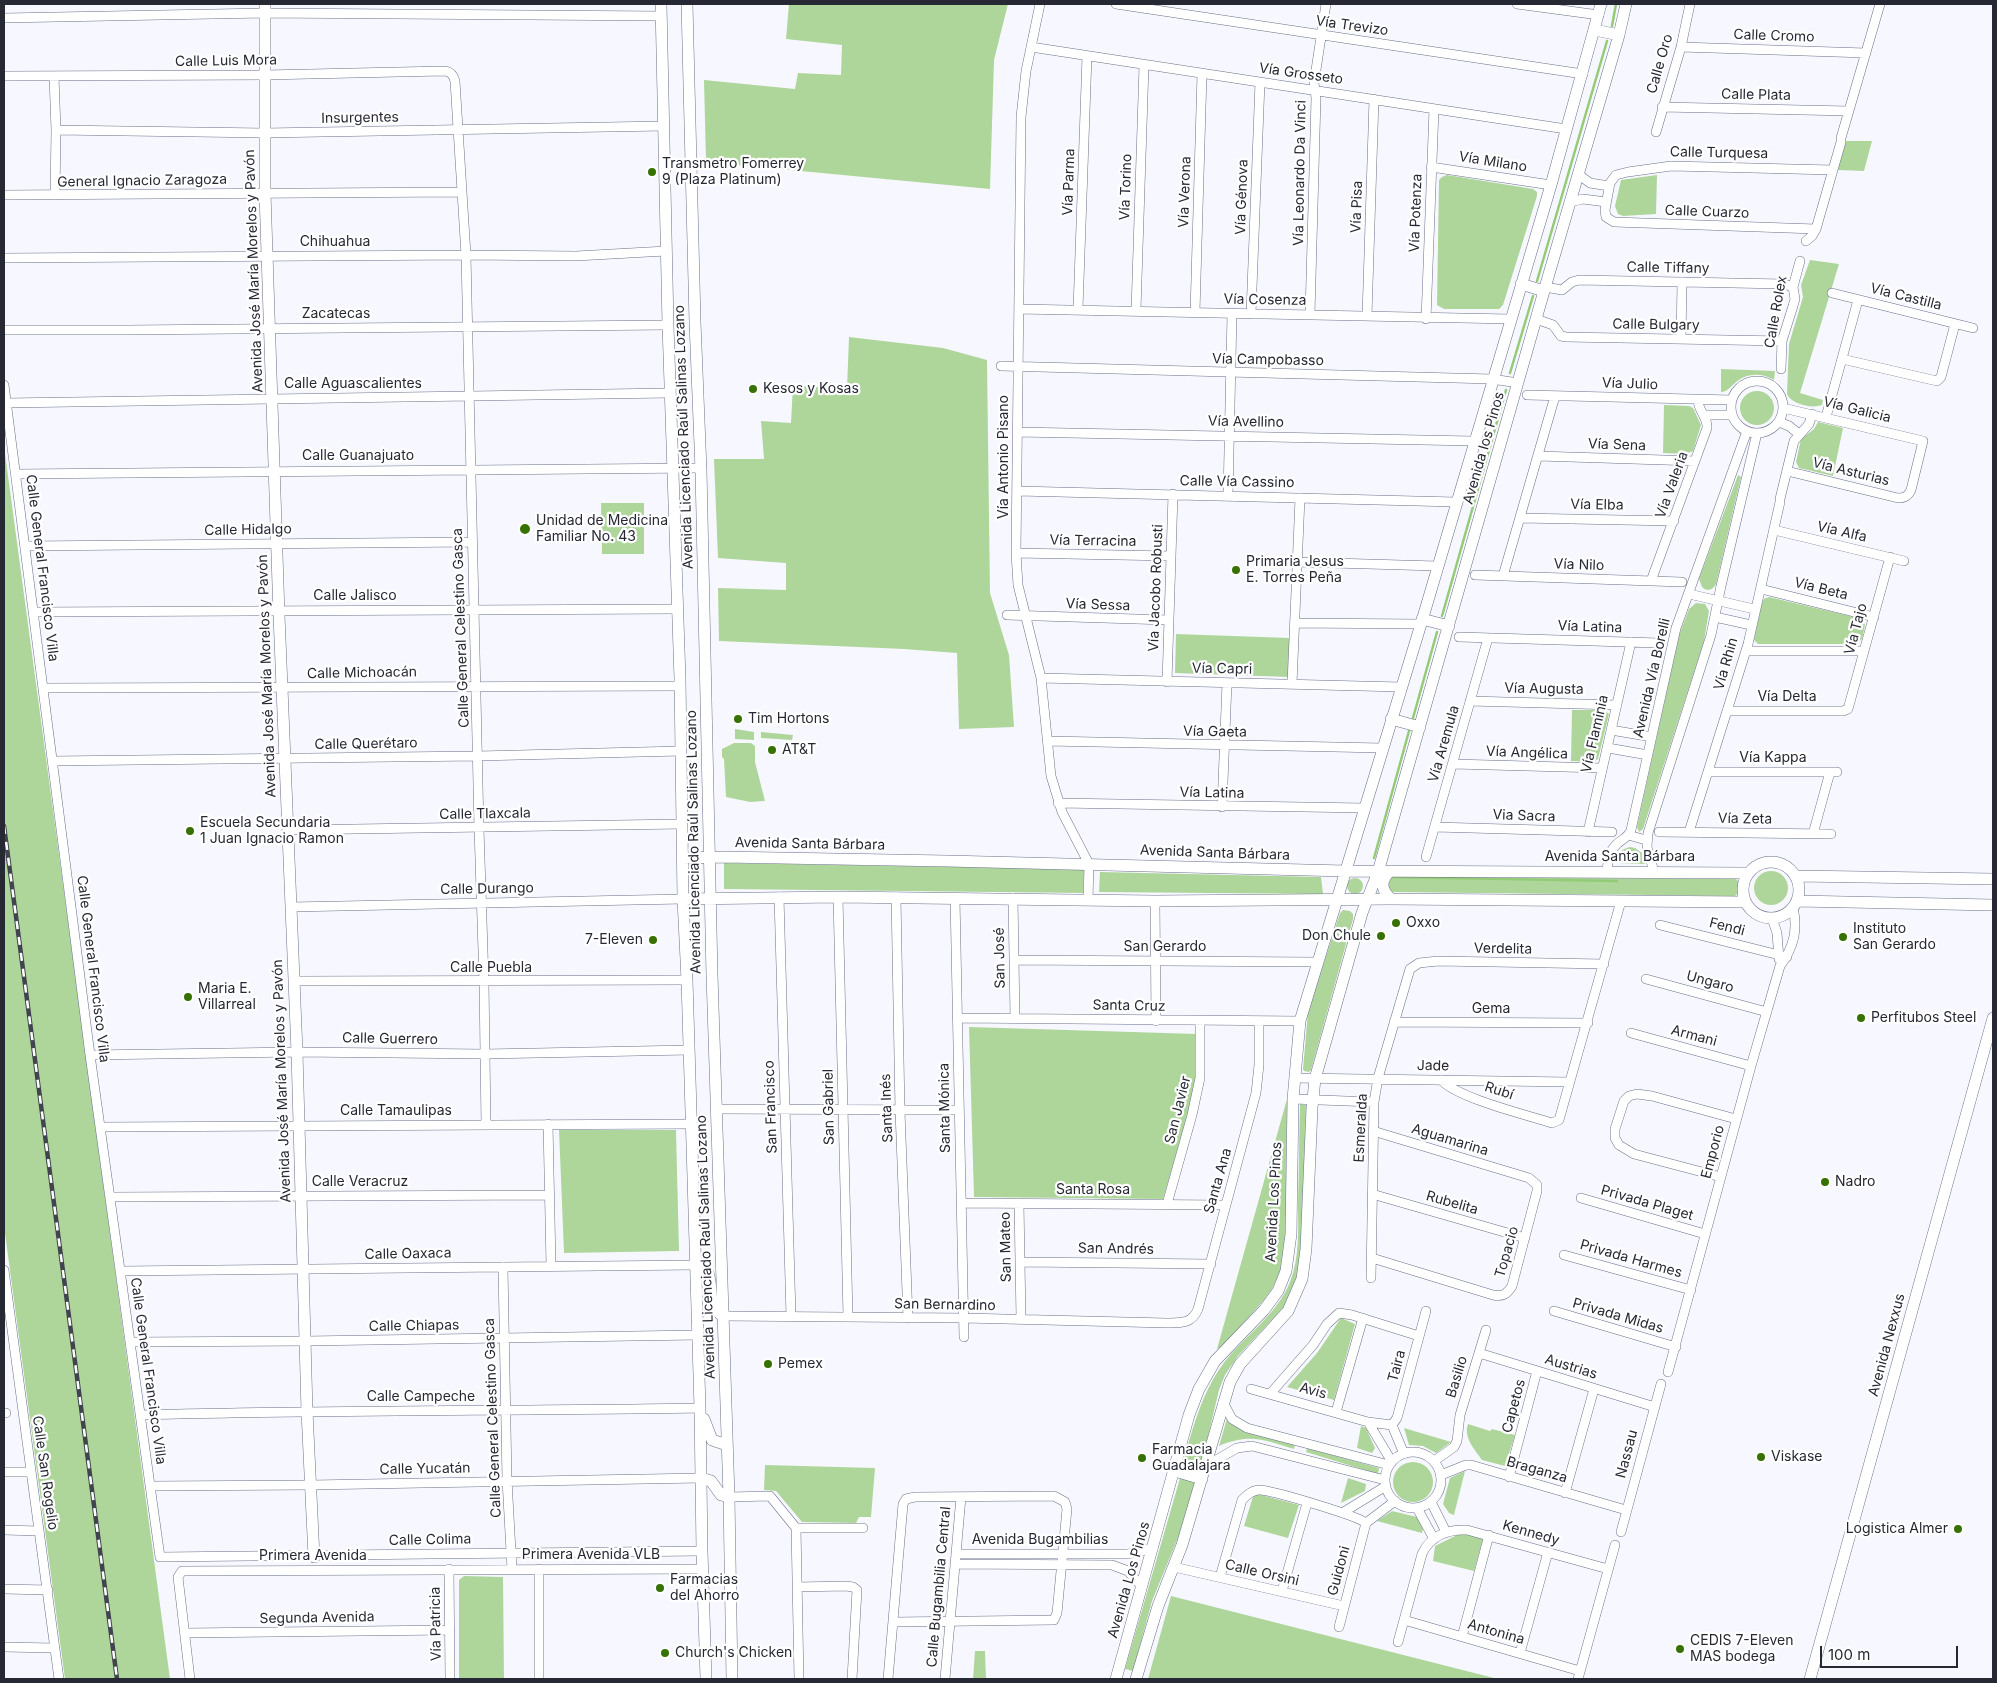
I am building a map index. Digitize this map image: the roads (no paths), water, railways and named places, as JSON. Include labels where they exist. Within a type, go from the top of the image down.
[{"type":"street","points":[[202,14],[203,4]]},
{"type":"street","name":"Avenida Licenciado Raúl Salinas Lozano","points":[[687,4],[695,322],[701,468],[710,899],[729,1497],[732,1679]]},
{"type":"street","name":"Vía Antonio Pisano","points":[[1040,4],[1026,71],[1022,117],[1016,553],[1018,585],[1041,678],[1051,776],[1058,803],[1067,824],[1089,864]]},
{"type":"street","name":"Vía Trevizo","points":[[1116,4],[1583,74]]},
{"type":"street","name":"Vía Leonardo Da Vinci","points":[[1310,314],[1314,83],[1326,4]]},
{"type":"street","points":[[1517,4],[1600,9]]},
{"type":"street","name":"Avenida los Pinos","points":[[1367,899],[1378,872],[1420,727],[1544,289],[1620,35],[1626,4]]},
{"type":"street","name":"Calle Oro","points":[[1656,132],[1681,47],[1690,4]]},
{"type":"street","points":[[1806,241],[1816,229],[1880,4]]},
{"type":"street","points":[[4,18],[202,14],[265,8],[661,10]]},
{"type":"street","name":"Avenida José María Morelos y Pavón","points":[[265,8],[265,193],[279,610],[295,981],[307,1410],[314,1557]]},
{"type":"street","name":"Avenida los Pinos","points":[[1346,871],[1551,185],[1600,9]]},
{"type":"street","name":"Avenida Licenciado Raúl Salinas Lozano","points":[[661,10],[668,325],[680,686],[683,899],[692,1124],[706,1679]]},
{"type":"street","points":[[1595,30],[1620,35]]},
{"type":"street","name":"Vía Grosseto","points":[[1031,47],[1566,129]]},
{"type":"street","name":"Calle Cromo","points":[[1681,47],[1866,53]]},
{"type":"street","name":"Vía Parma","points":[[1078,309],[1087,56]]},
{"type":"street","name":"Vía Torino","points":[[1136,310],[1144,65]]},
{"type":"street","name":"Calle Luis Mora","points":[[4,76],[265,75],[449,71]]},
{"type":"street","name":"Calle General Celestino Gasca","points":[[449,71],[455,81],[466,255],[486,1125]]},
{"type":"street","name":"Vía Verona","points":[[1195,312],[1202,74]]},
{"type":"street","points":[[54,76],[56,130],[55,195]]},
{"type":"street","name":"Vía Génova","points":[[1251,314],[1260,82]]},
{"type":"street","name":"Vía Pisa","points":[[1366,316],[1374,99]]},
{"type":"street","name":"Calle Plata","points":[[1662,107],[1849,111]]},
{"type":"street","name":"Vía Potenza","points":[[1426,319],[1434,109]]},
{"type":"street","name":"Insurgentes","points":[[56,130],[265,133],[664,126]]},
{"type":"street","name":"Calle Turquesa","points":[[1610,184],[1618,174],[1666,166],[1833,170]]},
{"type":"street","name":"Vía Milano","points":[[1431,167],[1551,185]]},
{"type":"street","points":[[1570,202],[1583,199],[1605,206],[1610,184],[1590,182],[1578,174]]},
{"type":"street","name":"General Ignacio Zaragoza","points":[[4,195],[462,192]]},
{"type":"street","name":"Calle Cuarzo","points":[[1605,206],[1606,217],[1614,222],[1816,229]]},
{"type":"street","name":"Chihuahua","points":[[4,258],[576,256],[666,251]]},
{"type":"street","name":"Calle Rolex","points":[[1781,369],[1782,341],[1795,299],[1793,287],[1800,261]]},
{"type":"street","name":"Calle Tiffany","points":[[1544,289],[1562,290],[1572,282],[1579,280],[1784,284],[1793,287]]},
{"type":"street","points":[[1680,339],[1682,282]]},
{"type":"street","points":[[1521,284],[1544,289]]},
{"type":"street","name":"Vía Castilla","points":[[1832,293],[1973,328]]},
{"type":"street","points":[[1826,417],[1858,300]]},
{"type":"street","name":"Vía Cosenza","points":[[1019,309],[1310,314],[1426,319],[1510,319]]},
{"type":"street","points":[[1228,496],[1232,314]]},
{"type":"street","name":"Calle Bulgary","points":[[1536,319],[1553,325],[1562,336],[1566,337],[1782,341]]},
{"type":"street","points":[[1842,359],[1933,381],[1938,380],[1956,324]]},
{"type":"street","name":"Zacatecas","points":[[4,330],[668,325]]},
{"type":"street","name":"Vía Campobasso","points":[[1000,366],[1492,379],[1518,383]]},
{"type":"street","points":[[1749,383],[1765,383],[1778,392],[1783,408],[1779,422],[1765,432],[1752,432],[1735,422],[1732,415],[1732,400],[1741,387],[1749,383]]},
{"type":"street","name":"Calle General Francisco Villa","points":[[4,384],[90,1055],[160,1557]]},
{"type":"street","name":"Calle Aguascalientes","points":[[6,403],[670,394]]},
{"type":"street","name":"Vía Julio","points":[[1527,395],[1732,400]]},
{"type":"street","points":[[1503,576],[1555,396]]},
{"type":"street","name":"Vía Valeria","points":[[1651,581],[1707,428],[1707,421],[1699,409],[1698,400]]},
{"type":"street","name":"Vía Galicia","points":[[1783,408],[1924,441],[1911,490],[1907,496]]},
{"type":"street","name":"Vía Rhin","points":[[1689,832],[1746,651],[1754,609],[1761,589],[1794,441],[1809,424],[1812,414]]},
{"type":"street","points":[[1704,415],[1732,415]]},
{"type":"street","points":[[1779,422],[1789,426],[1799,434]]},
{"type":"street","name":"Vía Avellino","points":[[1018,432],[1474,441]]},
{"type":"street","points":[[1654,872],[1646,840],[1711,635],[1750,459],[1752,432]]},
{"type":"street","name":"Avenida Vía Borelli","points":[[1607,871],[1611,852],[1628,835],[1676,628],[1739,456],[1752,432]]},
{"type":"street","name":"Vía Sena","points":[[1538,456],[1695,461]]},
{"type":"street","points":[[1739,456],[1750,459]]},
{"type":"street","name":"Calle Guanajuato","points":[[16,474],[275,470],[701,468]]},
{"type":"street","name":"Vía Asturias","points":[[1787,471],[1898,498],[1907,496]]},
{"type":"street","name":"Calle Vía Cassino","points":[[1018,491],[1456,502]]},
{"type":"street","name":"Vía Jacobo Robusti","points":[[1167,682],[1173,494]]},
{"type":"street","points":[[1292,684],[1300,498]]},
{"type":"street","name":"Vía Elba","points":[[1520,518],[1674,521]]},
{"type":"street","name":"Vía Alfa","points":[[1774,530],[1904,561]]},
{"type":"street","name":"Calle Hidalgo","points":[[25,546],[472,542]]},
{"type":"street","name":"Vía Terracina","points":[[1016,553],[1170,556]]},
{"type":"street","name":"Vía Tajo","points":[[1848,709],[1890,557]]},
{"type":"street","points":[[1298,562],[1437,566]]},
{"type":"street","name":"Vía Nilo","points":[[1475,575],[1682,582]]},
{"type":"street","name":"Vía Beta","points":[[1761,589],[1874,616]]},
{"type":"street","points":[[1689,594],[1754,609]]},
{"type":"street","name":"Calle Jalisco","points":[[34,612],[677,608]]},
{"type":"street","name":"Vía Sessa","points":[[1007,616],[1168,620]]},
{"type":"street","points":[[1715,618],[1751,626]]},
{"type":"street","points":[[1295,622],[1421,622],[1449,626]]},
{"type":"street","name":"Vía Latina","points":[[1459,636],[1660,643]]},
{"type":"street","name":"Vía Aremula","points":[[1426,857],[1488,638]]},
{"type":"street","name":"Vía Flaminia","points":[[1588,832],[1631,642]]},
{"type":"street","points":[[1746,651],[1864,651]]},
{"type":"street","name":"Vía Capri","points":[[1041,678],[1401,687]]},
{"type":"street","points":[[1222,807],[1227,684]]},
{"type":"street","name":"Calle Michoacán","points":[[44,688],[680,686]]},
{"type":"street","name":"Vía Augusta","points":[[1470,701],[1616,705]]},
{"type":"street","name":"Vía Delta","points":[[1727,711],[1842,711],[1848,709]]},
{"type":"street","points":[[1391,719],[1420,727]]},
{"type":"street","points":[[1612,730],[1652,738]]},
{"type":"street","name":"Vía Gaeta","points":[[1048,741],[1382,748]]},
{"type":"street","points":[[1608,748],[1648,755]]},
{"type":"street","name":"Calle Querétaro","points":[[52,761],[478,756],[681,751]]},
{"type":"street","name":"Vía Angélica","points":[[1453,764],[1601,768]]},
{"type":"street","name":"Vía Kappa","points":[[1708,772],[1834,772],[1813,834]]},
{"type":"street","name":"Vía Latina","points":[[1058,803],[1365,808]]},
{"type":"street","name":"Calle Tlaxcala","points":[[289,830],[682,824]]},
{"type":"street","name":"Via Sacra","points":[[1435,827],[1612,832]]},
{"type":"street","name":"Vía Zeta","points":[[1659,832],[1831,834]]},
{"type":"street","points":[[1628,835],[1646,840]]},
{"type":"street","name":"Avenida Santa Bárbara","points":[[682,858],[1089,864],[1378,872],[1607,871],[1747,873]]},
{"type":"street","points":[[1770,861],[1786,866],[1797,876],[1799,886],[1795,904],[1784,915],[1772,918],[1759,916],[1745,902],[1742,887],[1747,873],[1754,866],[1770,861]]},
{"type":"street","points":[[1088,900],[1089,864]]},
{"type":"street","name":"Avenida Los Pinos","points":[[1116,1679],[1189,1415],[1199,1389],[1215,1361],[1264,1310],[1282,1281],[1290,1242],[1293,1099],[1300,1021],[1316,962],[1346,871]]},
{"type":"street","points":[[1390,872],[1382,884],[1384,891],[1391,899]]},
{"type":"street","points":[[1797,876],[1993,879]]},
{"type":"street","name":"San Francisco","points":[[779,897],[791,1316]]},
{"type":"street","name":"San Gabriel","points":[[838,897],[848,1317]]},
{"type":"street","points":[[683,899],[896,897],[1155,901],[1391,899],[1745,902]]},
{"type":"street","name":"Santa Inés","points":[[896,897],[900,1111],[908,1318]]},
{"type":"street","name":"Santa Mónica","points":[[955,898],[964,1337]]},
{"type":"street","name":"San José","points":[[1013,898],[1015,1018]]},
{"type":"street","name":"Calle Durango","points":[[291,907],[683,899]]},
{"type":"street","points":[[1136,1679],[1158,1606],[1174,1567],[1202,1479],[1223,1402],[1235,1371],[1288,1311],[1302,1279],[1307,1246],[1315,1079],[1367,899]]},
{"type":"street","points":[[1155,901],[1156,1020]]},
{"type":"street","points":[[1570,1082],[1621,901]]},
{"type":"street","points":[[1795,904],[1993,905]]},
{"type":"street","name":"Emporio","points":[[1782,955],[1793,942],[1796,928],[1795,904]]},
{"type":"street","name":"Emporio","points":[[1668,1372],[1736,1119],[1780,966],[1782,955],[1772,918]]},
{"type":"street","name":"Fendi","points":[[1660,925],[1782,955]]},
{"type":"street","name":"San Gerardo","points":[[1014,960],[1316,962]]},
{"type":"street","name":"Verdelita","points":[[1408,974],[1413,965],[1428,961],[1604,964]]},
{"type":"street","name":"Esmeralda","points":[[1371,1278],[1374,1102],[1378,1078],[1408,974]]},
{"type":"street","name":"Ungaro","points":[[1646,979],[1767,1012]]},
{"type":"street","name":"Calle Puebla","points":[[295,981],[687,980]]},
{"type":"street","name":"Santa Cruz","points":[[957,1018],[1300,1021]]},
{"type":"street","name":"Avenida Nexxus","points":[[1810,1679],[1993,1018]]},
{"type":"street","name":"San Javier","points":[[1167,1204],[1192,1115],[1200,1078],[1200,1021]]},
{"type":"street","name":"Santa Ana","points":[[1166,1323],[1186,1323],[1195,1316],[1256,1094],[1259,1065],[1259,1022]]},
{"type":"street","name":"Gema","points":[[1394,1022],[1588,1023]]},
{"type":"street","name":"Armani","points":[[1631,1033],[1751,1066]]},
{"type":"street","name":"Calle Guerrero","points":[[90,1055],[297,1052],[485,1054],[689,1050]]},
{"type":"street","name":"Jade","points":[[1295,1078],[1570,1082]]},
{"type":"street","name":"Rubí","points":[[1441,1080],[1460,1093],[1552,1123],[1559,1120],[1570,1082]]},
{"type":"street","points":[[1721,1177],[1634,1154],[1619,1145],[1615,1138],[1615,1129],[1624,1100],[1629,1096],[1637,1094],[1652,1096],[1736,1119]]},
{"type":"street","points":[[1293,1099],[1374,1102]]},
{"type":"street","points":[[717,1110],[960,1110]]},
{"type":"street","points":[[548,1124],[551,1266]]},
{"type":"street","name":"Calle Tamaulipas","points":[[100,1127],[692,1124]]},
{"type":"street","name":"Aguamarina","points":[[1373,1131],[1520,1175]]},
{"type":"street","name":"Topacio","points":[[1372,1258],[1493,1295],[1502,1296],[1512,1286],[1537,1191],[1534,1181],[1520,1175]]},
{"type":"street","name":"Rubelita","points":[[1372,1194],[1525,1238]]},
{"type":"street","name":"Calle Veracruz","points":[[111,1197],[550,1195]]},
{"type":"street","name":"Privada Plaget","points":[[1581,1198],[1705,1234]]},
{"type":"street","name":"San Mateo","points":[[1019,1203],[1021,1320]]},
{"type":"street","name":"Santa Rosa","points":[[961,1204],[1225,1205]]},
{"type":"street","name":"Privada Harmes","points":[[1564,1255],[1691,1290]]},
{"type":"street","name":"San Andrés","points":[[1021,1262],[1210,1264]]},
{"type":"street","points":[[695,1265],[708,1273],[712,1303],[715,1309],[723,1316]]},
{"type":"street","name":"Calle Oaxaca","points":[[120,1271],[695,1265]]},
{"type":"street","name":"Calle General Celestino Gasca","points":[[503,1267],[507,1480],[512,1569]]},
{"type":"street","name":"Calle San Rogelio","points":[[4,1270],[48,1590],[54,1648],[60,1679]]},
{"type":"street","name":"Taira","points":[[1392,1425],[1397,1418],[1426,1312]]},
{"type":"street","name":"Privada Midas","points":[[1554,1312],[1676,1347]]},
{"type":"street","points":[[1270,1394],[1313,1345],[1334,1317],[1344,1313],[1419,1336]]},
{"type":"street","name":"San Bernardino","points":[[723,1316],[964,1318],[1166,1323]]},
{"type":"street","points":[[1336,1412],[1362,1318]]},
{"type":"street","name":"Basilio","points":[[1434,1461],[1454,1447],[1460,1415],[1486,1330]]},
{"type":"street","name":"Calle Chiapas","points":[[131,1342],[698,1334]]},
{"type":"street","name":"Austrias","points":[[1479,1352],[1655,1407]]},
{"type":"street","name":"Capetos","points":[[1509,1476],[1537,1371]]},
{"type":"street","name":"Nassau","points":[[1621,1532],[1661,1384]]},
{"type":"street","name":"Avis","points":[[1251,1389],[1368,1422],[1392,1425]]},
{"type":"street","points":[[1565,1493],[1594,1389]]},
{"type":"street","points":[[1223,1402],[1232,1419],[1239,1425],[1299,1443],[1391,1464]]},
{"type":"street","points":[[700,1408],[712,1440],[718,1444],[727,1445]]},
{"type":"street","name":"Calle Campeche","points":[[141,1415],[307,1410],[505,1411],[700,1408]]},
{"type":"street","points":[[1368,1422],[1391,1464]]},
{"type":"street","points":[[1392,1425],[1404,1454]]},
{"type":"street","points":[[1296,1456],[1299,1443]]},
{"type":"street","points":[[1206,1466],[1229,1452],[1246,1446],[1259,1447],[1386,1483]]},
{"type":"street","points":[[1420,1453],[1434,1461],[1441,1475],[1439,1490],[1431,1502],[1417,1508],[1402,1506],[1395,1502],[1389,1495],[1386,1483],[1391,1464],[1404,1454],[1420,1453]]},
{"type":"street","name":"Braganza","points":[[1441,1475],[1466,1465],[1626,1510]]},
{"type":"street","points":[[1175,1471],[1202,1479]]},
{"type":"street","points":[[4,1472],[31,1472]]},
{"type":"street","points":[[701,1478],[711,1481],[721,1495],[729,1497],[770,1496],[796,1528],[799,1679]]},
{"type":"street","name":"Calle Yucatán","points":[[150,1486],[701,1478]]},
{"type":"street","points":[[1342,1513],[1386,1483]]},
{"type":"street","points":[[1220,1577],[1238,1510],[1247,1494],[1258,1490],[1265,1491],[1342,1513],[1366,1523],[1395,1502]]},
{"type":"street","points":[[888,1679],[903,1504],[911,1497],[1054,1496],[1065,1502],[1068,1509],[1063,1564],[1054,1620],[893,1622]]},
{"type":"street","name":"Calle Bugambilia Central","points":[[945,1679],[961,1498]]},
{"type":"street","points":[[1431,1502],[1446,1532]]},
{"type":"street","points":[[1282,1591],[1307,1503]]},
{"type":"street","points":[[1417,1508],[1434,1539]]},
{"type":"street","name":"Guidoni","points":[[1339,1627],[1366,1523]]},
{"type":"street","points":[[796,1528],[863,1528]]},
{"type":"street","points":[[4,1530],[39,1531]]},
{"type":"street","name":"Kennedy","points":[[1404,1620],[1422,1554],[1428,1543],[1453,1530],[1467,1530],[1608,1569]]},
{"type":"street","points":[[1462,1637],[1489,1536]]},
{"type":"street","points":[[1579,1675],[1615,1545]]},
{"type":"street","name":"Avenida Bugambilias","points":[[956,1554],[1128,1554],[1153,1548]]},
{"type":"street","name":"Calle Colima","points":[[160,1557],[314,1557],[511,1552],[702,1551]]},
{"type":"street","points":[[1520,1654],[1548,1552]]},
{"type":"street","name":"Avenida Bugambilias","points":[[955,1564],[1063,1564],[1120,1567],[1132,1574],[1142,1588]]},
{"type":"street","name":"Calle Orsini","points":[[1174,1567],[1344,1606]]},
{"type":"street","name":"Vía Patricia","points":[[449,1569],[450,1679]]},
{"type":"street","name":"Primera Avenida VLB","points":[[480,1569],[702,1569]]},
{"type":"street","name":"Primera Avenida","points":[[185,1633],[178,1576],[181,1572],[480,1569]]},
{"type":"street","points":[[539,1569],[539,1679]]},
{"type":"street","points":[[797,1587],[846,1586],[856,1588],[858,1594],[852,1679]]},
{"type":"street","points":[[4,1589],[48,1590]]},
{"type":"street","points":[[1398,1642],[1404,1620]]},
{"type":"street","name":"Antonina","points":[[1404,1620],[1520,1654],[1579,1675]]},
{"type":"street","name":"Segunda Avenida","points":[[185,1633],[450,1630]]},
{"type":"street","points":[[185,1633],[190,1679]]},
{"type":"street","points":[[4,1647],[54,1648]]},
{"type":"waterway","points":[[1612,26],[1616,4]]},
{"type":"waterway","points":[[1537,281],[1607,41]]},
{"type":"waterway","points":[[1510,373],[1533,296]]},
{"type":"waterway","points":[[1442,616],[1506,390]]},
{"type":"waterway","points":[[1413,718],[1437,632]]},
{"type":"waterway","points":[[1374,858],[1409,731]]},
{"type":"waterway","points":[[1390,877],[1617,881]]},
{"type":"railway","points":[[4,826],[117,1679]]},
{"type":"place","name":"Transmetro Fomerrey 9 (Plaza Platinum)","points":[[652,172]]},
{"type":"place","name":"Kesos y Kosas","points":[[753,389]]},
{"type":"place","name":"Unidad de Medicina Familiar No. 43","points":[[525,529]]},
{"type":"place","name":"Primaria Jesus E. Torres Peña","points":[[1236,570]]},
{"type":"place","name":"Tim Hortons","points":[[738,719]]},
{"type":"place","name":"AT&T","points":[[772,750]]},
{"type":"place","name":"Escuela Secundaria 1 Juan Ignacio Ramon","points":[[190,831]]},
{"type":"place","name":"Oxxo","points":[[1396,923]]},
{"type":"place","name":"Don Chule","points":[[1381,936]]},
{"type":"place","name":"Instituto San Gerardo","points":[[1843,937]]},
{"type":"place","name":"7-Eleven","points":[[653,940]]},
{"type":"place","name":"Maria E. Villarreal","points":[[188,997]]},
{"type":"place","name":"Perfitubos Steel","points":[[1861,1018]]},
{"type":"place","name":"Nadro","points":[[1825,1182]]},
{"type":"place","name":"Pemex","points":[[768,1364]]},
{"type":"place","name":"Viskase","points":[[1761,1457]]},
{"type":"place","name":"Farmacia Guadalajara","points":[[1142,1458]]},
{"type":"place","name":"Logistica Almer","points":[[1958,1529]]},
{"type":"place","name":"Farmacias del Ahorro","points":[[660,1588]]},
{"type":"place","name":"CEDIS 7-Eleven MAS bodega","points":[[1680,1649]]},
{"type":"place","name":"Church's Chicken","points":[[665,1653]]}]
